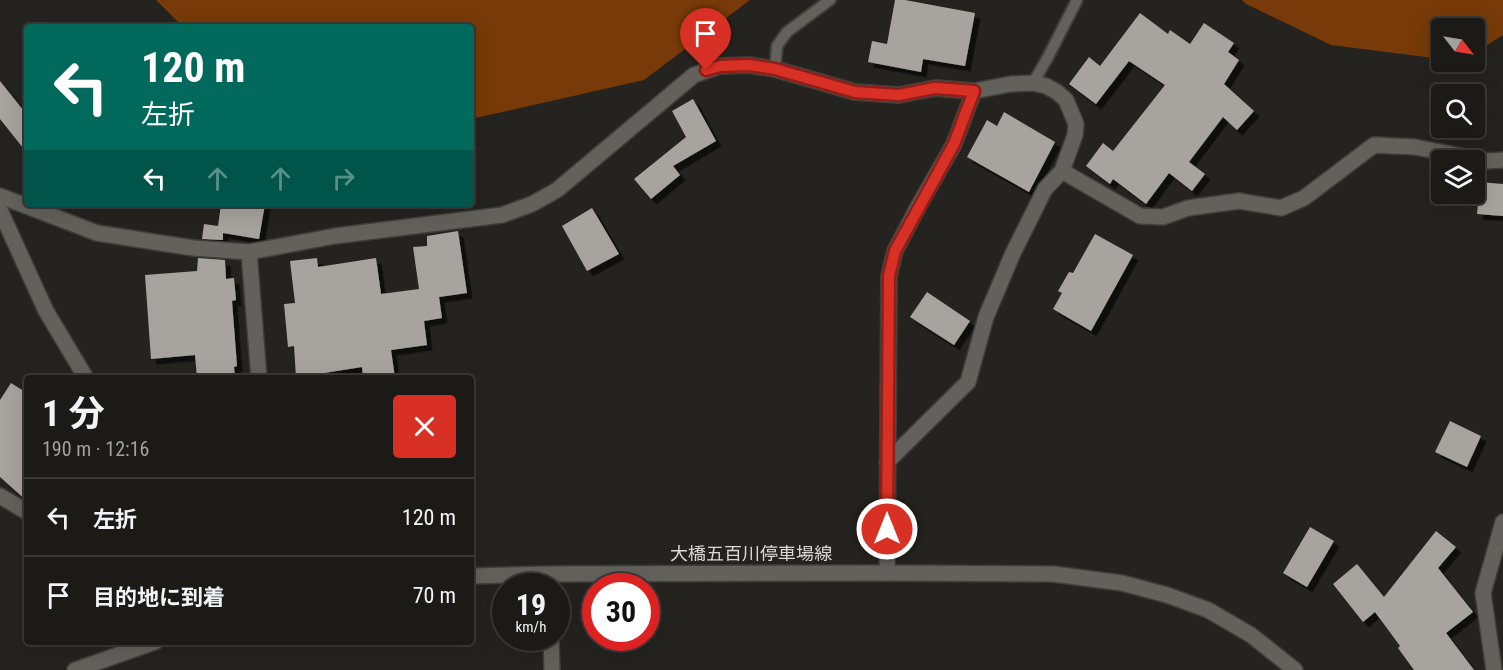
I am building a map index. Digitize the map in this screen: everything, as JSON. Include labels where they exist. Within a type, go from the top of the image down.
[{"type":"street","points":[[30,207],[98,232],[193,248],[249,252],[335,236],[502,214],[532,204],[557,190],[694,75],[720,66],[749,65],[775,69],[855,92],[899,95],[935,88],[974,91],[1011,84],[1033,83],[1051,89],[1066,100],[1076,124],[1075,135],[1062,171],[1045,189],[1013,253],[986,316],[968,382],[887,462]]},
{"type":"street","points":[[886,573],[889,276],[895,251],[954,144],[974,91]]},
{"type":"street","points":[[1062,171],[1140,216],[1154,217],[1188,208],[1239,201],[1281,208],[1304,198],[1374,145],[1415,147],[1486,161],[1503,160]]},
{"type":"street","points":[[0,196],[24,205]]},
{"type":"street","points":[[0,210],[46,310],[84,375]]},
{"type":"street","points":[[249,252],[259,375]]},
{"type":"street","points":[[0,496],[24,510]]},
{"type":"street","points":[[1494,670],[1483,592],[1503,522]]},
{"type":"street","name":"大橋五百川停車場線","points":[[570,580],[886,573],[1053,574],[1122,583],[1167,595],[1208,610],[1251,635],[1295,670]]},
{"type":"street","name":"大橋五百川停車場線","points":[[474,576],[492,577]]},
{"type":"street","points":[[75,670],[146,645]]},
{"type":"street","points":[[551,651],[552,670]]},
{"type":"lane","points":[[775,69],[777,46],[787,32],[830,0]]},
{"type":"lane","points":[[1033,83],[1077,0]]},
{"type":"shaded area","points":[[156,0],[750,0],[644,80],[474,118],[474,24],[180,24]]},
{"type":"shaded area","points":[[1242,0],[1503,0],[1503,35],[1485,47],[1485,18],[1431,18],[1431,58],[1331,45]]},
{"type":"building","points":[[895,0],[975,13],[965,66],[923,59],[921,72],[868,62],[872,41],[887,44]]},
{"type":"building","points":[[1140,13],[1168,34],[1170,30],[1190,44],[1204,23],[1234,43],[1228,52],[1239,60],[1224,84],[1254,111],[1237,130],[1223,117],[1189,162],[1205,174],[1192,191],[1169,173],[1146,204],[1113,179],[1110,184],[1086,166],[1103,143],[1113,151],[1165,85],[1129,61],[1096,104],[1069,84],[1089,57],[1100,66]]},
{"type":"building","points":[[0,81],[24,111],[24,149],[0,119]]},
{"type":"building","points":[[693,99],[716,141],[673,166],[680,175],[651,199],[634,179],[686,137],[672,111]]},
{"type":"building","points":[[1004,112],[1055,142],[1029,192],[967,157],[987,120],[997,126]]},
{"type":"building","points":[[1485,182],[1503,184],[1503,216],[1477,214],[1478,204],[1485,204]]},
{"type":"building","points":[[221,207],[264,207],[259,239],[223,233],[223,240],[202,239],[204,224],[218,226]]},
{"type":"building","points":[[592,208],[619,254],[587,271],[562,226]]},
{"type":"building","points":[[458,231],[467,293],[439,297],[442,318],[424,321],[427,345],[391,350],[395,375],[363,375],[362,367],[324,373],[324,375],[296,375],[294,346],[288,347],[284,304],[295,303],[290,261],[317,258],[318,267],[376,258],[381,294],[419,289],[413,247],[427,246],[427,236]]},
{"type":"building","points":[[1095,234],[1133,255],[1091,331],[1053,309],[1062,293],[1058,291],[1069,272],[1073,273]]},
{"type":"building","points":[[198,258],[225,260],[226,279],[234,278],[236,300],[232,301],[237,366],[234,367],[235,375],[197,375],[195,355],[151,359],[145,275],[197,271]]},
{"type":"building","points":[[927,292],[970,321],[954,345],[910,317]]},
{"type":"building","points":[[11,383],[24,391],[24,498],[0,477],[0,400]]},
{"type":"building","points":[[1450,421],[1481,436],[1467,467],[1435,452]]},
{"type":"building","points":[[1310,527],[1334,541],[1307,587],[1283,573]]},
{"type":"building","points":[[1436,531],[1456,547],[1438,568],[1473,612],[1446,633],[1474,670],[1414,670],[1375,612],[1363,622],[1333,584],[1357,564],[1384,597]]},
{"type":"route","points":[[706,70],[720,66],[749,65],[775,69],[855,92],[899,95],[935,88],[974,91],[954,144],[895,251],[889,276],[887,529]]}]
